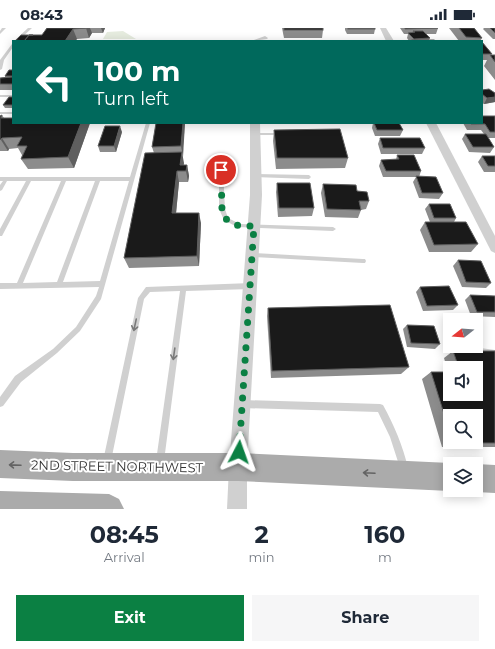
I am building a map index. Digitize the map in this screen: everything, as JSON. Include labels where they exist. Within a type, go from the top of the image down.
[{"type":"main road","name":"2ND STREET NORTHWEST","points":[[0,464],[106,467],[238,467],[443,476]]},
{"type":"main road","points":[[483,479],[495,480]]},
{"type":"main road","points":[[0,506],[109,509]]},
{"type":"street","points":[[383,28],[389,40]]},
{"type":"street","points":[[258,40],[265,38]]},
{"type":"street","points":[[432,124],[495,248]]},
{"type":"street","points":[[237,509],[238,467],[253,255],[256,176],[255,128]]},
{"type":"lane","points":[[0,33],[4,28]]},
{"type":"lane","points":[[17,40],[30,28]]},
{"type":"lane","points":[[0,69],[2,60],[12,46]]},
{"type":"lane","points":[[0,96],[12,96]]},
{"type":"lane","points":[[0,113],[12,113]]},
{"type":"lane","points":[[0,403],[18,379],[55,351],[78,329],[99,298],[148,124]]},
{"type":"lane","points":[[255,128],[284,134]]},
{"type":"lane","points":[[221,170],[222,210],[226,219],[239,226],[333,229]]},
{"type":"lane","points":[[256,176],[309,177]]},
{"type":"lane","points":[[0,179],[132,179]]},
{"type":"lane","points":[[0,189],[6,179]]},
{"type":"lane","points":[[0,234],[29,179]]},
{"type":"lane","points":[[19,285],[64,179]]},
{"type":"lane","points":[[60,284],[98,179]]},
{"type":"lane","points":[[253,255],[362,261]]},
{"type":"lane","points":[[0,286],[103,284]]},
{"type":"lane","points":[[106,467],[141,298],[148,289],[251,286]]},
{"type":"lane","points":[[159,467],[183,288]]},
{"type":"lane","points":[[483,352],[495,353]]},
{"type":"lane","points":[[242,404],[380,408],[390,425],[399,448],[406,475]]},
{"type":"shaded area","points":[[123,31],[136,39],[103,39],[107,32]]},
{"type":"building","points":[[47,28],[86,28],[73,29],[66,40],[25,40],[29,35],[42,35]]},
{"type":"building","points":[[284,28],[323,28],[323,30],[284,30]]},
{"type":"building","points":[[375,28],[375,29],[348,29]]},
{"type":"building","points":[[405,28],[438,28],[405,29]]},
{"type":"building","points":[[459,28],[474,28],[482,38],[466,37]]},
{"type":"building","points":[[490,28],[495,28],[495,33]]},
{"type":"building","points":[[413,31],[423,31],[430,38],[414,39],[408,33],[415,32]]},
{"type":"building","points":[[21,35],[29,35],[25,40],[16,40]]},
{"type":"building","points":[[483,43],[492,54],[483,54]]},
{"type":"building","points":[[490,55],[495,55],[495,62]]},
{"type":"building","points":[[9,70],[12,70],[12,76],[5,76]]},
{"type":"building","points":[[12,77],[12,84],[0,84],[0,78]]},
{"type":"building","points":[[489,89],[495,93],[495,97],[487,98],[483,95],[483,90]]},
{"type":"building","points":[[9,97],[12,97],[12,105],[3,105]]},
{"type":"building","points":[[2,115],[1,118],[12,118],[12,124],[81,124],[68,157],[21,159],[27,146],[17,146],[22,137],[2,138],[0,140],[0,116]]},
{"type":"building","points":[[483,116],[495,116],[495,132],[490,132],[485,124],[483,124]]},
{"type":"building","points":[[156,124],[183,124],[181,146],[152,147]]},
{"type":"building","points":[[374,124],[400,124],[403,130],[377,130]]},
{"type":"building","points":[[105,126],[120,126],[114,146],[98,146]]},
{"type":"building","points":[[340,129],[348,158],[277,158],[274,130]]},
{"type":"building","points":[[465,134],[486,134],[494,147],[473,147]]},
{"type":"building","points":[[380,138],[420,138],[425,148],[383,148]]},
{"type":"building","points":[[182,152],[180,165],[187,165],[186,171],[177,171],[172,213],[199,213],[197,256],[124,258],[145,153]]},
{"type":"building","points":[[397,155],[414,155],[421,171],[386,171],[381,160],[399,159]]},
{"type":"building","points":[[482,156],[495,156],[495,166],[488,166]]},
{"type":"building","points":[[416,176],[436,177],[443,193],[422,193]]},
{"type":"building","points":[[277,183],[310,183],[314,208],[279,208]]},
{"type":"building","points":[[323,184],[356,185],[357,191],[367,192],[369,201],[359,201],[361,210],[327,209]]},
{"type":"building","points":[[429,204],[450,204],[456,218],[434,218]]},
{"type":"building","points":[[425,222],[466,222],[478,244],[434,245]]},
{"type":"building","points":[[458,260],[481,261],[491,283],[466,282]]},
{"type":"building","points":[[449,286],[458,305],[427,306],[420,287]]},
{"type":"building","points":[[470,295],[495,296],[495,312],[477,312]]},
{"type":"building","points":[[390,305],[409,367],[272,371],[268,308]]},
{"type":"building","points":[[407,325],[434,326],[440,344],[411,343]]},
{"type":"building","points":[[483,351],[495,351],[495,443],[483,443],[483,409],[443,409],[443,411],[431,372],[443,372],[443,401],[483,401],[483,361],[457,361],[454,353],[483,353]]},
{"type":"route","points":[[221,170],[222,210],[226,219],[239,226],[254,226],[252,275],[239,452]]}]
